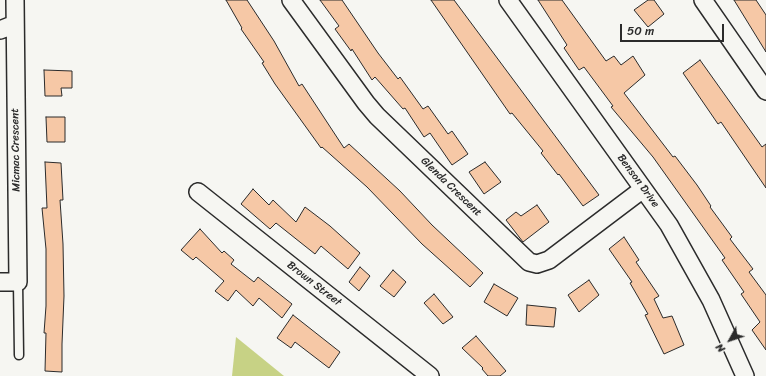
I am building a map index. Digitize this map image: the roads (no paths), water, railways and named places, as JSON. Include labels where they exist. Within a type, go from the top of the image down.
[{"type":"street","name":"Micmac Crescent","points":[[15,0],[8,27],[18,282]]},
{"type":"street","name":"Glenda Crescent","points":[[291,0],[377,116],[529,262],[537,264],[549,260],[643,189]]},
{"type":"street","name":"Benson Drive","points":[[508,0],[669,225],[692,262],[712,300],[745,376]]},
{"type":"street","points":[[703,0],[766,90]]},
{"type":"street","name":"Brown Street","points":[[198,192],[430,376]]},
{"type":"street","points":[[0,282],[18,282]]},
{"type":"lane","points":[[18,282],[18,355]]}]
